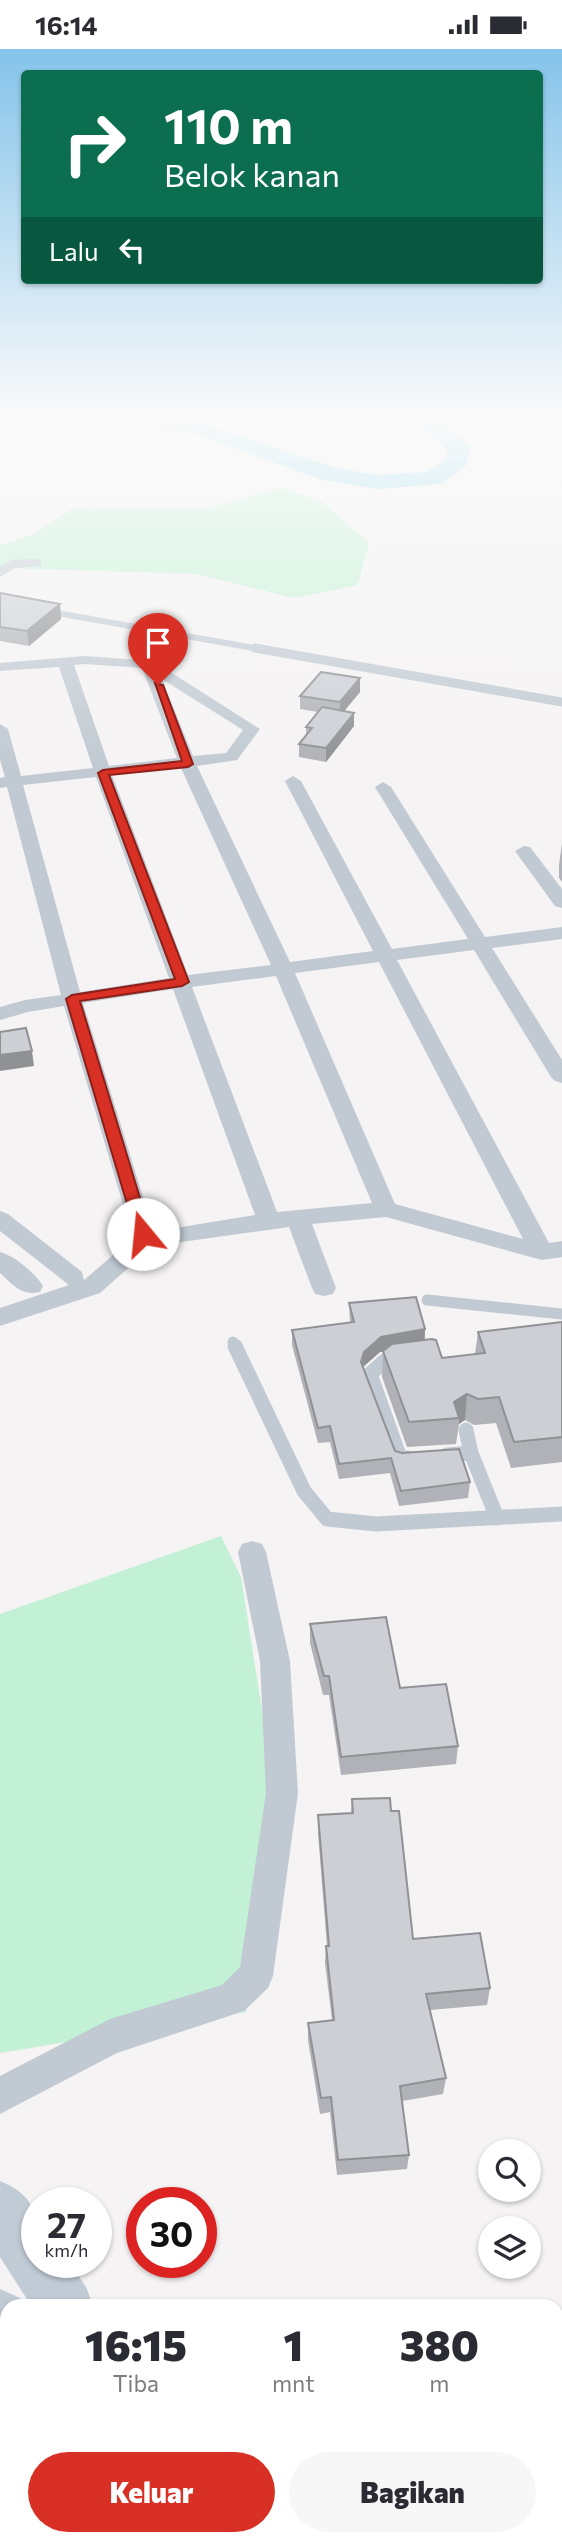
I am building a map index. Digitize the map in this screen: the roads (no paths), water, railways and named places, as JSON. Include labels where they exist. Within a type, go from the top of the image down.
[{"type":"main road","points":[[0,2209],[61,2299]]},
{"type":"street","points":[[0,573],[12,564],[36,563]]},
{"type":"street","points":[[65,661],[103,773],[269,1221]]},
{"type":"street","points":[[0,667],[65,661],[148,664],[252,729],[231,757],[6,783]]},
{"type":"street","points":[[148,664],[188,764],[283,969],[387,1209]]},
{"type":"street","points":[[0,729],[6,783],[143,1234],[148,1238]]},
{"type":"street","points":[[293,781],[384,956],[552,1251]]},
{"type":"street","points":[[383,787],[562,1077]]},
{"type":"street","points":[[524,851],[562,902]]},
{"type":"street","points":[[0,1014],[25,1006],[182,982],[562,933]]},
{"type":"street","points":[[0,1003],[25,1006]]},
{"type":"street","points":[[0,1317],[91,1287],[148,1238],[269,1221],[387,1209],[552,1251]]},
{"type":"street","points":[[298,1218],[324,1288]]},
{"type":"street","points":[[0,1219],[73,1278]]},
{"type":"street","points":[[0,1260],[31,1286]]},
{"type":"street","points":[[0,2096],[110,2037],[232,1999],[256,1976],[282,1793],[275,1661],[252,1552]]},
{"type":"lane","points":[[33,608],[562,702]]},
{"type":"lane","points":[[427,1300],[562,1314]]},
{"type":"lane","points":[[233,1342],[304,1491],[327,1519],[376,1524],[562,1514]]},
{"type":"lane","points":[[408,1357],[386,1360],[370,1374],[400,1458],[471,1453]]},
{"type":"lane","points":[[466,1430],[471,1453],[498,1518]]}]
